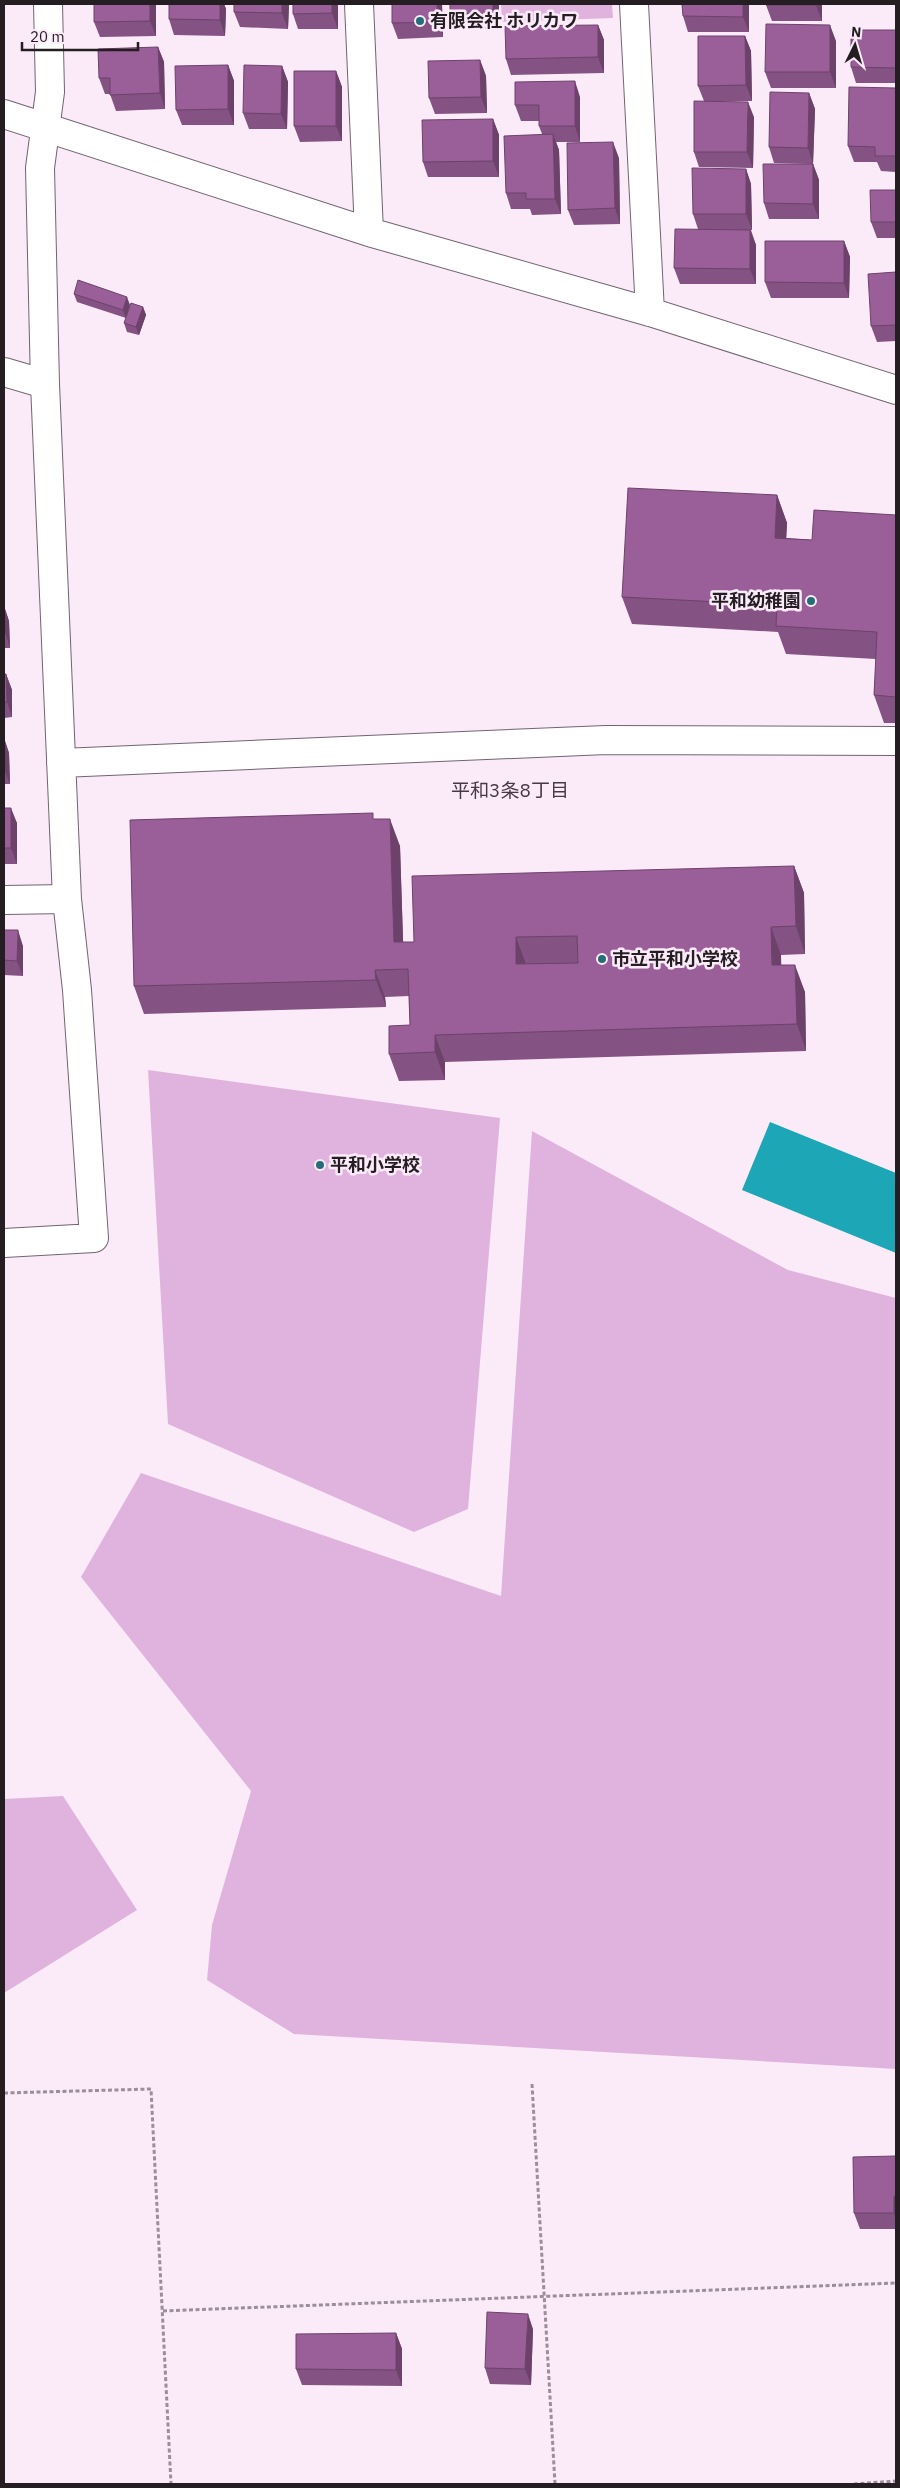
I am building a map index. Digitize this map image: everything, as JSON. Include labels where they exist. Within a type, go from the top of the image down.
[{"type":"street","points":[[4,1243],[94,1238],[77,990],[67,899],[45,384],[40,168],[50,92],[48,4]]},
{"type":"street","points":[[359,4],[368,232]]},
{"type":"street","points":[[634,4],[650,312]]},
{"type":"street","points":[[4,114],[368,232],[650,312],[896,390]]},
{"type":"street","points":[[4,372],[45,384]]},
{"type":"street","points":[[61,763],[606,740],[896,742]]},
{"type":"street","points":[[4,900],[67,899]]},
{"type":"path","points":[[532,2084],[555,2484]]},
{"type":"path","points":[[4,2093],[151,2089],[170,2484]]},
{"type":"path","points":[[163,2311],[896,2283]]},
{"type":"path","points":[[854,2484],[896,2481]]},
{"type":"shaded area","points":[[501,4],[612,4],[613,18],[502,22]]},
{"type":"shaded area","points":[[148,1070],[500,1118],[468,1509],[414,1532],[168,1424]]},
{"type":"shaded area","points":[[532,1131],[788,1270],[896,1298],[896,2069],[294,2034],[207,1980],[212,1925],[251,1791],[81,1577],[141,1473],[501,1596]]},
{"type":"shaded area","points":[[63,1796],[137,1910],[4,1993],[4,1799]]},
{"type":"water","points":[[770,1122],[896,1173],[896,1253],[742,1190]]},
{"type":"building","points":[[94,4],[150,4],[150,21],[94,22]]},
{"type":"building","points":[[169,4],[220,4],[220,20],[169,19]]},
{"type":"building","points":[[234,4],[282,4],[282,13],[234,12]]},
{"type":"building","points":[[293,4],[332,4],[332,13],[293,14]]},
{"type":"building","points":[[392,4],[437,4],[438,22],[392,23]]},
{"type":"building","points":[[450,4],[493,4],[493,14],[450,13]]},
{"type":"building","points":[[682,4],[743,4],[743,17],[683,16]]},
{"type":"building","points":[[816,4],[816,5],[766,5]]},
{"type":"building","points":[[766,24],[830,25],[830,72],[765,72]]},
{"type":"building","points":[[598,25],[598,57],[506,59],[505,26]]},
{"type":"building","points":[[851,30],[896,30],[896,68],[851,67]]},
{"type":"building","points":[[698,36],[745,36],[746,85],[698,86]]},
{"type":"building","points":[[158,47],[160,93],[110,95],[110,78],[99,78],[98,49]]},
{"type":"building","points":[[480,60],[481,97],[429,98],[428,61]]},
{"type":"building","points":[[228,65],[228,109],[176,110],[175,66]]},
{"type":"building","points":[[244,65],[282,66],[281,114],[243,113]]},
{"type":"building","points":[[294,71],[336,71],[336,126],[294,126]]},
{"type":"building","points":[[575,81],[575,126],[539,126],[539,105],[515,105],[515,82]]},
{"type":"building","points":[[849,87],[896,88],[896,156],[875,156],[875,147],[848,146]]},
{"type":"building","points":[[770,92],[809,93],[808,148],[769,147]]},
{"type":"building","points":[[694,101],[748,102],[747,152],[694,152]]},
{"type":"building","points":[[493,119],[493,161],[423,162],[422,120]]},
{"type":"building","points":[[553,134],[555,199],[526,199],[526,193],[506,193],[504,136]]},
{"type":"building","points":[[613,142],[615,208],[568,210],[567,143]]},
{"type":"building","points":[[763,164],[813,164],[813,204],[764,203]]},
{"type":"building","points":[[692,168],[746,169],[746,214],[693,214]]},
{"type":"building","points":[[870,190],[896,190],[896,222],[871,222]]},
{"type":"building","points":[[675,229],[750,230],[750,269],[674,268]]},
{"type":"building","points":[[765,241],[844,241],[844,283],[765,282]]},
{"type":"building","points":[[896,272],[896,325],[871,326],[868,274]]},
{"type":"building","points":[[78,280],[127,297],[123,310],[74,294]]},
{"type":"building","points":[[131,303],[143,307],[136,327],[124,323]]},
{"type":"building","points":[[628,488],[777,495],[775,538],[812,540],[814,510],[896,515],[896,697],[874,695],[877,632],[776,626],[777,605],[622,597]]},
{"type":"building","points":[[4,674],[6,674],[7,702],[4,702]]},
{"type":"building","points":[[4,808],[11,808],[11,848],[4,848]]},
{"type":"building","name":"市立平和小学校","points":[[373,813],[373,819],[390,819],[394,942],[414,942],[412,876],[794,866],[796,926],[771,927],[772,965],[795,965],[797,1024],[435,1035],[435,1052],[389,1054],[389,1026],[410,1025],[408,969],[375,970],[376,980],[134,986],[130,820]],"holes":[[[577,936],[578,963],[516,964],[516,937]]]},
{"type":"building","points":[[4,930],[18,930],[17,961],[4,960]]},
{"type":"building","points":[[896,2156],[894,2213],[854,2213],[853,2157]]},
{"type":"building","points":[[487,2312],[528,2314],[525,2369],[485,2368]]},
{"type":"building","points":[[396,2333],[396,2370],[296,2369],[296,2334]]},
{"type":"place","name":"有限会社 ホリカワ","points":[[420,21]]},
{"type":"place","name":"平和幼稚園","points":[[811,601]]},
{"type":"place","name":"市立平和小学校","points":[[602,959]]},
{"type":"place","name":"平和小学校","points":[[320,1165]]},
{"type":"district","name":"平和3条8丁目","points":[[510,790]]}]
